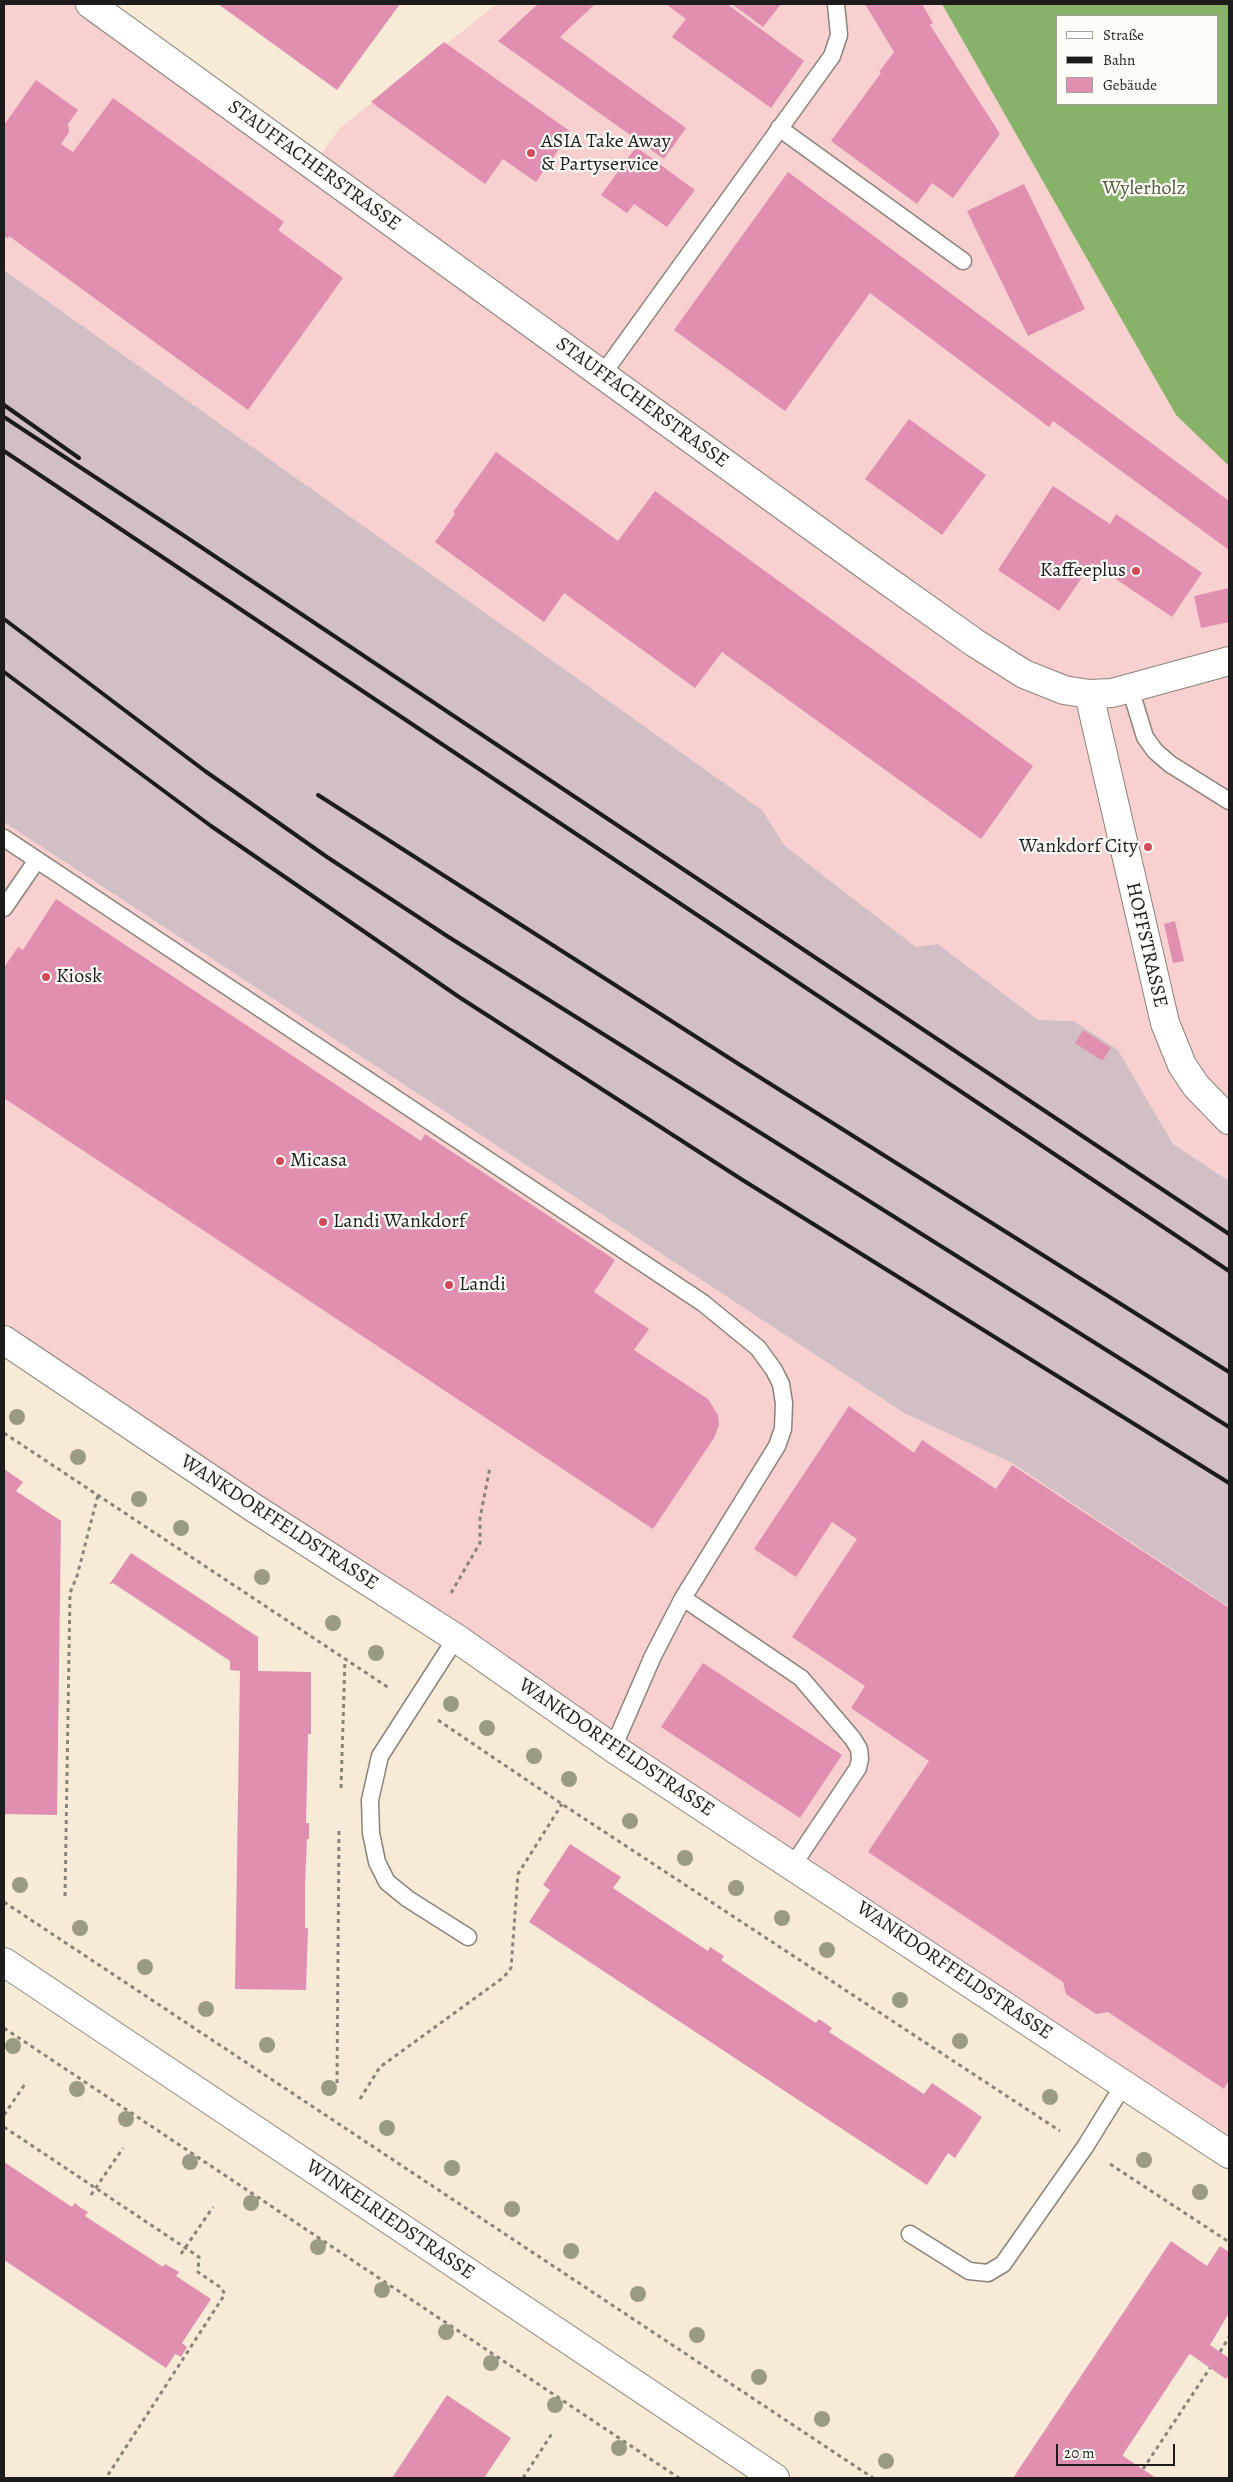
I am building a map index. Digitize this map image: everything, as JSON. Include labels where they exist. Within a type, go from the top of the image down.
[{"type":"street","name":"STAUFFACHERSTRASSE","points":[[90,4],[1004,662],[1042,682],[1089,694],[1112,693],[1229,661]]},
{"type":"street","name":"HOFFSTRASSE","points":[[1089,694],[1165,1023],[1182,1065],[1196,1086],[1229,1120]]},
{"type":"street","name":"WANKDORFFELDSTRASSE","points":[[4,1340],[254,1508],[456,1638],[613,1748],[792,1864],[1229,2154]]},
{"type":"street","name":"WINKELRIEDSTRASSE","points":[[4,1962],[775,2478]]},
{"type":"lane","points":[[602,374],[837,47],[840,25],[836,4]]},
{"type":"lane","points":[[779,128],[963,261]]},
{"type":"lane","points":[[1130,688],[1145,737],[1155,751],[1170,764],[1229,801]]},
{"type":"lane","points":[[4,838],[703,1303],[758,1348],[774,1370],[781,1384],[784,1414],[778,1446],[684,1598],[653,1656],[613,1748]]},
{"type":"lane","points":[[4,908],[37,860]]},
{"type":"lane","points":[[684,1598],[801,1678],[853,1738],[859,1749],[860,1759],[858,1768],[792,1864]]},
{"type":"lane","points":[[456,1638],[380,1756],[370,1800],[371,1833],[377,1862],[386,1882],[408,1899],[468,1937]]},
{"type":"lane","points":[[910,2234],[969,2271],[988,2273],[1003,2264],[1085,2147],[1124,2084]]},
{"type":"path","points":[[4,1433],[413,1703],[562,1804],[1229,2242]]},
{"type":"path","points":[[432,1623],[480,1544],[480,1518],[490,1467]]},
{"type":"path","points":[[65,1896],[70,1593],[77,1576],[98,1495]]},
{"type":"path","points":[[340,1797],[345,1658]]},
{"type":"path","points":[[388,1687],[394,1679]]},
{"type":"path","points":[[337,2083],[339,1827]]},
{"type":"path","points":[[4,1902],[873,2478]]},
{"type":"path","points":[[4,2028],[679,2478]]},
{"type":"path","points":[[4,2115],[25,2084]]},
{"type":"path","points":[[4,2128],[199,2257],[198,2272],[220,2287],[225,2294],[106,2478]]},
{"type":"path","points":[[91,2195],[123,2148]]},
{"type":"path","points":[[181,2254],[213,2207]]},
{"type":"path","points":[[1220,2352],[1229,2338]]},
{"type":"path","points":[[1143,2469],[1210,2368]]},
{"type":"path","points":[[523,2478],[553,2432]]},
{"type":"shaded area","points":[[4,4],[90,4],[313,165],[340,128],[497,4],[942,4],[1176,415],[1229,466],[1229,1181],[1173,1144],[1118,1050],[1074,1021],[1038,1020],[938,944],[916,947],[785,846],[762,810],[4,270]]},
{"type":"shaded area","points":[[4,270],[762,810],[785,846],[916,947],[938,944],[1038,1020],[1074,1021],[1118,1050],[1173,1144],[1229,1181],[1229,1607],[1012,1463],[904,1413],[4,822]]},
{"type":"shaded area","points":[[4,822],[904,1413],[1012,1463],[1229,1607],[1229,2154],[4,1340]]},
{"type":"green space","name":"Wylerholz","points":[[942,4],[1229,4],[1229,466],[1176,415]]},
{"type":"building","points":[[218,4],[400,4],[337,90]]},
{"type":"building","points":[[538,4],[595,4],[560,37],[686,128],[664,159],[498,41]]},
{"type":"building","points":[[666,4],[727,4],[804,61],[771,108],[672,37],[686,19]]},
{"type":"building","points":[[732,4],[781,4],[763,27]]},
{"type":"building","points":[[865,4],[922,4],[933,23],[930,25],[1000,134],[953,198],[932,183],[917,204],[831,141],[881,73],[879,72],[894,52]]},
{"type":"building","points":[[444,42],[571,132],[536,182],[503,159],[485,184],[371,102]]},
{"type":"building","points":[[36,80],[78,110],[68,124],[69,132],[61,144],[73,152],[113,98],[284,222],[278,230],[343,278],[248,410],[9,236],[8,239],[4,236],[4,125]]},
{"type":"building","points":[[636,147],[695,190],[667,227],[634,204],[627,213],[601,195]]},
{"type":"building","points":[[788,172],[1229,501],[1229,550],[1053,421],[1049,427],[870,293],[785,411],[674,330]]},
{"type":"building","points":[[1024,184],[1085,309],[1028,336],[967,211]]},
{"type":"building","points":[[909,419],[986,475],[942,535],[865,479]]},
{"type":"building","points":[[496,452],[618,541],[655,491],[1033,766],[981,839],[722,652],[695,688],[564,593],[544,622],[435,542],[455,514],[453,512]]},
{"type":"building","points":[[1053,486],[1110,524],[1116,514],[1202,573],[1172,617],[1092,563],[1059,611],[998,570]]},
{"type":"building","points":[[1229,588],[1229,622],[1201,628],[1194,596]]},
{"type":"building","points":[[56,899],[421,1141],[425,1134],[615,1260],[594,1292],[649,1329],[634,1350],[708,1399],[718,1415],[719,1425],[714,1438],[653,1529],[4,1098],[4,965],[18,947],[23,950]]},
{"type":"building","points":[[1175,921],[1184,961],[1173,963],[1164,924]]},
{"type":"building","points":[[1083,1030],[1111,1048],[1102,1061],[1075,1043]]},
{"type":"building","points":[[849,1406],[914,1453],[922,1440],[996,1489],[1012,1465],[1229,1608],[1229,2080],[1224,2089],[1108,2012],[1096,2014],[1066,1994],[1063,1982],[868,1852],[929,1761],[851,1708],[865,1686],[792,1637],[857,1539],[832,1522],[796,1577],[754,1549]]},
{"type":"building","points":[[4,1469],[23,1482],[16,1491],[61,1521],[57,1815],[4,1814]]},
{"type":"building","points":[[131,1553],[258,1637],[258,1671],[311,1672],[311,1734],[308,1734],[306,1823],[309,1823],[309,1839],[307,1839],[305,1884],[305,1928],[308,1928],[306,1990],[235,1989],[240,1671],[230,1670],[230,1661],[113,1583],[109,1585]]},
{"type":"building","points":[[703,1663],[842,1755],[800,1818],[661,1727]]},
{"type":"building","points":[[570,1844],[621,1877],[613,1888],[708,1951],[710,1947],[724,1956],[721,1960],[816,2023],[819,2019],[832,2028],[829,2032],[924,2094],[932,2083],[982,2117],[955,2158],[948,2153],[927,2185],[529,1922],[550,1890],[543,1885]]},
{"type":"building","points":[[4,2162],[72,2207],[75,2203],[88,2212],[85,2216],[163,2267],[165,2264],[179,2272],[176,2276],[211,2299],[182,2343],[187,2347],[181,2357],[175,2354],[166,2368],[4,2260]]},
{"type":"building","points":[[1171,2241],[1207,2266],[1220,2246],[1229,2252],[1229,2313],[1210,2345],[1229,2358],[1229,2375],[1226,2379],[1190,2354],[1188,2356],[1123,2456],[1156,2478],[1013,2478]]},
{"type":"building","points":[[447,2395],[511,2438],[484,2478],[392,2478]]},
{"type":"railway","points":[[4,405],[79,458]]},
{"type":"railway","points":[[4,417],[1229,1234]]},
{"type":"railway","points":[[4,451],[1229,1271]]},
{"type":"railway","points":[[4,619],[205,771],[327,857],[447,936],[1229,1427]]},
{"type":"railway","points":[[4,672],[211,826],[459,997],[741,1179],[1229,1483]]},
{"type":"railway","points":[[318,795],[737,1063],[1229,1372]]},
{"type":"place","name":"ASIA Take Away & Partyservice","points":[[531,153]]},
{"type":"place","name":"Kaffeeplus","points":[[1136,571]]},
{"type":"place","name":"Wankdorf City","points":[[1148,847]]},
{"type":"place","name":"Kiosk","points":[[46,977]]},
{"type":"place","name":"Micasa","points":[[280,1161]]},
{"type":"place","name":"Landi Wankdorf","points":[[323,1222]]},
{"type":"place","name":"Landi","points":[[449,1285]]}]
